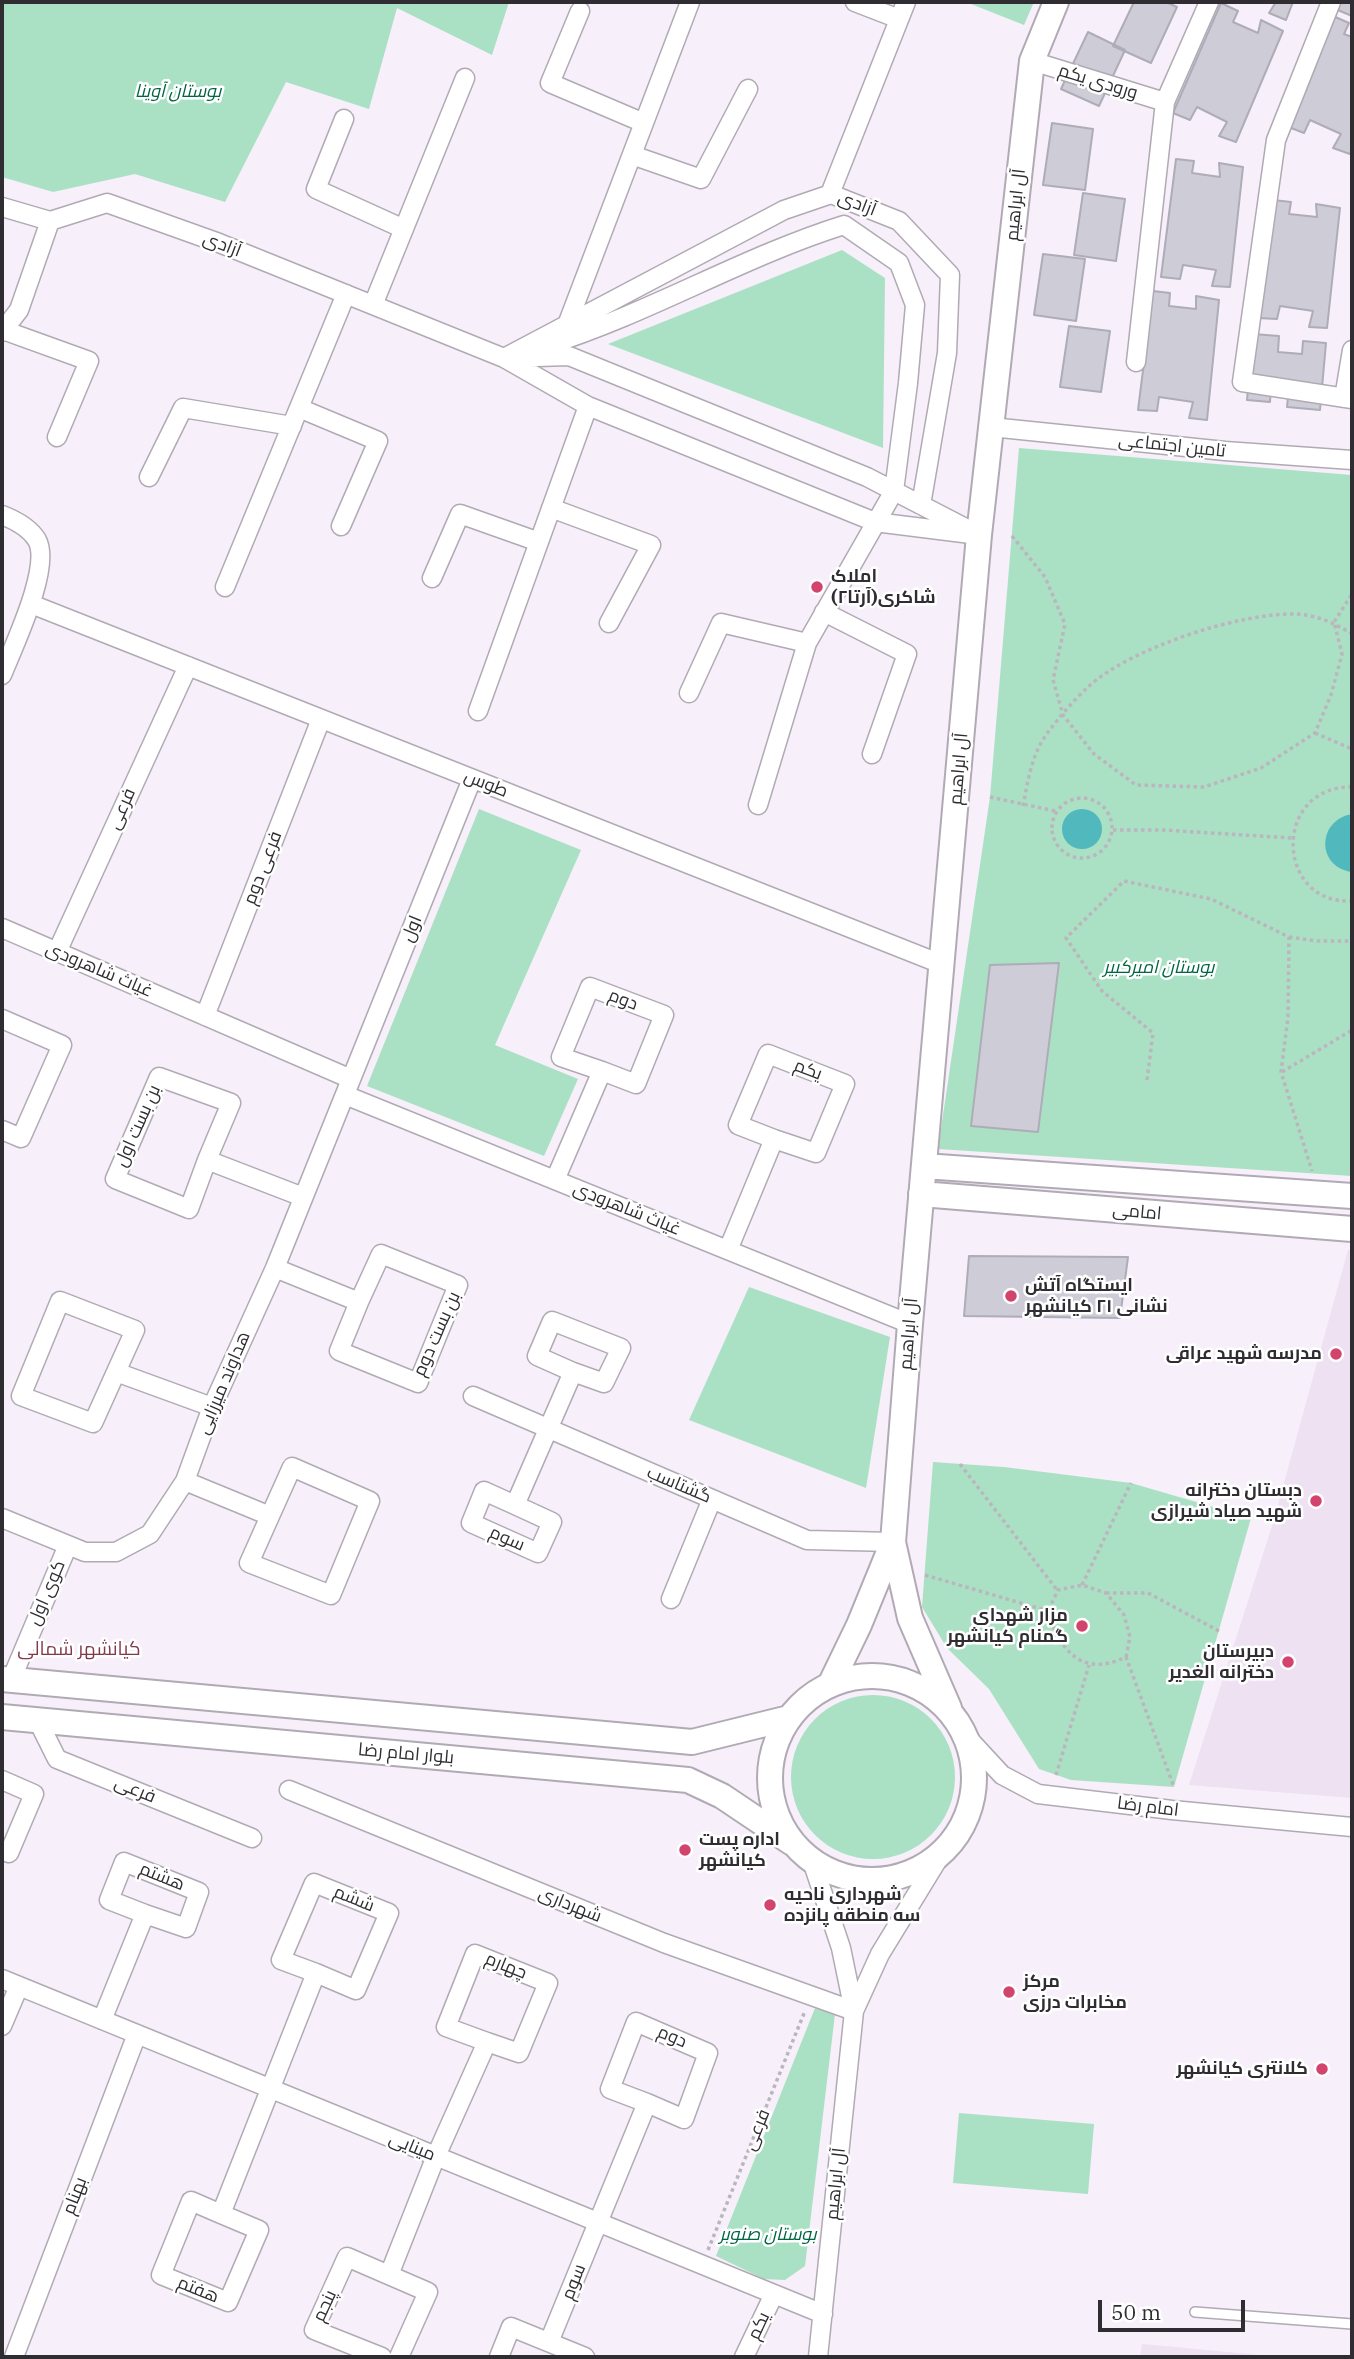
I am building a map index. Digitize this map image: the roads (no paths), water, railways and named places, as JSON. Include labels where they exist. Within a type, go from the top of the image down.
[{"type":"main road","name":"آل ابراهیم","points":[[893,1542],[979,535],[1032,61],[1056,2]]},
{"type":"main road","name":"امامی","points":[[923,1167],[1352,1196]]},
{"type":"main road","name":"امامی","points":[[921,1194],[1352,1229]]},
{"type":"main road","points":[[830,1685],[859,1625],[893,1542]]},
{"type":"main road","points":[[893,1542],[910,1618],[951,1712],[965,1735],[972,1759],[974,1784],[969,1809],[959,1832],[943,1852],[920,1868],[893,1878],[865,1880],[837,1875],[812,1861],[792,1843],[779,1820],[771,1794],[770,1768],[776,1742],[789,1718],[807,1699],[830,1685],[855,1677],[882,1676],[908,1682],[931,1694],[951,1712]]},
{"type":"main road","points":[[6,1679],[692,1742],[789,1718]]},
{"type":"main road","name":"بلوار امام رضا","points":[[2,1717],[688,1780],[722,1796],[792,1843]]},
{"type":"street","points":[[567,325],[690,2]]},
{"type":"street","points":[[855,2],[899,19]]},
{"type":"street","points":[[830,194],[906,2]]},
{"type":"street","points":[[1136,362],[1165,102],[1209,2]]},
{"type":"street","points":[[1331,2],[1276,140],[1242,382],[1348,398],[1352,350]]},
{"type":"street","points":[[580,10],[550,83],[644,123]]},
{"type":"street","name":"ورودی یکم","points":[[1032,61],[1165,102]]},
{"type":"street","points":[[373,305],[466,78]]},
{"type":"street","points":[[632,155],[701,179],[748,89]]},
{"type":"street","points":[[345,119],[316,189],[404,229]]},
{"type":"street","name":"آزادی","points":[[504,358],[785,210],[830,194],[899,221],[950,275],[947,353],[921,505]]},
{"type":"street","name":"آزادی","points":[[50,221],[107,203],[219,243],[504,358],[588,406],[875,522],[979,535]]},
{"type":"street","points":[[2,207],[50,221],[19,310],[3,331],[89,362],[57,437]]},
{"type":"street","points":[[504,358],[591,331],[798,240],[844,225],[899,263],[915,305],[894,491],[807,643],[758,805]]},
{"type":"street","points":[[225,587],[346,295]]},
{"type":"street","name":"آزادی","points":[[504,358],[569,356],[867,477],[979,535]]},
{"type":"street","points":[[478,711],[588,406]]},
{"type":"street","points":[[149,477],[183,408],[292,426]]},
{"type":"street","points":[[299,408],[378,441],[341,526]]},
{"type":"street","name":"تامین اجتماعی","points":[[991,428],[1225,451],[1352,460]]},
{"type":"street","points":[[551,508],[651,545],[609,623]]},
{"type":"street","points":[[432,578],[460,514],[539,542]]},
{"type":"street","points":[[2,515],[20,522],[37,541],[41,557],[31,604],[2,675]]},
{"type":"street","name":"طوس","points":[[31,604],[942,964]]},
{"type":"street","points":[[824,612],[907,654],[872,754]]},
{"type":"street","points":[[689,693],[721,624],[807,643]]},
{"type":"street","name":"فرعی","points":[[57,952],[188,666]]},
{"type":"street","name":"فرعی دوم","points":[[205,1016],[321,719]]},
{"type":"street","name":"اول","points":[[348,1087],[472,779]]},
{"type":"street","name":"غیاث شاهرودی","points":[[2,928],[205,1016],[348,1087],[555,1180],[910,1324]]},
{"type":"street","name":"دوم","points":[[590,987],[664,1015],[636,1084],[602,1071],[561,1057],[590,987]]},
{"type":"street","points":[[2,1018],[62,1045],[21,1138],[2,1130]]},
{"type":"street","name":"یکم","points":[[768,1054],[845,1084],[816,1153],[774,1139],[738,1125],[768,1054]]},
{"type":"street","points":[[555,1180],[602,1071]]},
{"type":"street","name":"بن بست اول","points":[[159,1077],[231,1103],[207,1160],[189,1209],[115,1179],[159,1077]]},
{"type":"street","name":"هداوند میرزایی","points":[[2,1518],[85,1552],[116,1552],[150,1534],[185,1481],[212,1407],[275,1268],[348,1087]]},
{"type":"street","points":[[728,1250],[774,1139]]},
{"type":"street","points":[[207,1160],[303,1196]]},
{"type":"street","name":"بن بست دوم","points":[[381,1254],[458,1285],[418,1383],[339,1351],[359,1302],[381,1254]]},
{"type":"street","points":[[275,1268],[359,1302]]},
{"type":"street","points":[[60,1301],[135,1330],[116,1372],[93,1423],[21,1396],[60,1301]]},
{"type":"street","points":[[552,1321],[621,1348],[604,1384],[573,1371],[537,1356],[552,1321]]},
{"type":"street","points":[[548,1429],[573,1371]]},
{"type":"street","points":[[116,1372],[212,1407]]},
{"type":"street","name":"گشتاسب","points":[[473,1396],[807,1540],[893,1542]]},
{"type":"street","name":"سوم","points":[[515,1505],[548,1429]]},
{"type":"street","points":[[292,1467],[370,1500],[331,1595],[250,1563],[270,1516],[292,1467]]},
{"type":"street","points":[[185,1481],[270,1516]]},
{"type":"street","points":[[671,1599],[712,1499]]},
{"type":"street","name":"کوی اول","points":[[6,1679],[68,1545]]},
{"type":"street","name":"فرعی","points":[[38,1721],[57,1759],[252,1838]]},
{"type":"street","name":"امام رضا","points":[[965,1735],[1002,1775],[1038,1794],[1352,1827]]},
{"type":"street","points":[[2,1780],[34,1794],[9,1853],[2,1850]]},
{"type":"street","name":"شهرداری","points":[[289,1790],[664,1943],[854,2011]]},
{"type":"street","points":[[854,2011],[880,1954],[943,1852]]},
{"type":"street","points":[[812,1861],[841,1948],[854,2011]]},
{"type":"street","name":"هشتم","points":[[124,1862],[199,1892],[186,1928],[145,1914],[109,1900],[124,1862]]},
{"type":"street","name":"ششم","points":[[314,1883],[389,1913],[356,1990],[316,1973],[281,1960],[314,1883]]},
{"type":"street","points":[[102,2020],[145,1914]]},
{"type":"street","name":"چهارم","points":[[475,1954],[548,1983],[519,2053],[487,2042],[446,2027],[475,1954]]},
{"type":"street","points":[[221,2214],[316,1973]]},
{"type":"street","points":[[2,2026],[10,1982]]},
{"type":"street","name":"مینایی","points":[[10,1982],[823,2314]]},
{"type":"street","name":"آل ابراهیم","points":[[818,2357],[854,2011]]},
{"type":"street","name":"دوم","points":[[636,2022],[708,2053],[684,2119],[647,2103],[610,2089],[636,2022]]},
{"type":"street","name":"بهنام","points":[[14,2357],[137,2034]]},
{"type":"street","points":[[389,2274],[436,2156],[487,2042]]},
{"type":"street","points":[[598,2223],[647,2103]]},
{"type":"street","name":"هفتم","points":[[191,2202],[221,2214],[259,2230],[228,2302],[162,2275],[191,2202]]},
{"type":"street","name":"سوم","points":[[549,2342],[598,2223]]},
{"type":"street","name":"پنجم","points":[[382,2357],[314,2330],[347,2257],[428,2291],[399,2357]]},
{"type":"street","name":"یکم","points":[[744,2357],[774,2294]]},
{"type":"street","points":[[499,2357],[512,2327],[585,2357]]},
{"type":"lane","points":[[1195,2312],[1352,2325]]},
{"type":"water","points":[[1082,809],[1090,810],[1096,815],[1101,821],[1101,837],[1096,843],[1090,848],[1082,849],[1074,848],[1068,843],[1063,837],[1062,829],[1063,821],[1068,815],[1074,810]]},
{"type":"water","points":[[1352,814],[1352,872],[1332,862],[1325,843],[1332,825],[1340,818]]},
{"type":"place","name":"املاک شاکری(آرتا۲)","points":[[817,587]]},
{"type":"place","name":"ایستگاه آتش نشانی ۲۱ کیانشهر","points":[[1011,1296]]},
{"type":"place","name":"مدرسه شهید عراقی","points":[[1336,1354]]},
{"type":"place","name":"دبستان دخترانه شهید صیاد شیرازی","points":[[1316,1501]]},
{"type":"place","name":"مزار شهدای گمنام کیانشهر","points":[[1082,1626]]},
{"type":"place","name":"دبیرستان دخترانه الغدیر","points":[[1288,1662]]},
{"type":"place","name":"اداره پست کیانشهر","points":[[685,1850]]},
{"type":"place","name":"شهرداری ناحیه سه منطقه پانزده","points":[[770,1905]]},
{"type":"place","name":"مرکز مخابرات درزی","points":[[1009,1992]]},
{"type":"place","name":"کلانتری کیانشهر","points":[[1322,2069]]},
{"type":"district","name":"کیانشهر شمالی","points":[[79,1650]]},
{"type":"park label","name":"بوستان آوینا","points":[[178,92]]},
{"type":"park label","name":"بوستان امیرکبیر","points":[[1159,968]]},
{"type":"park label","name":"بوستان صنوبر","points":[[768,2235]]}]
